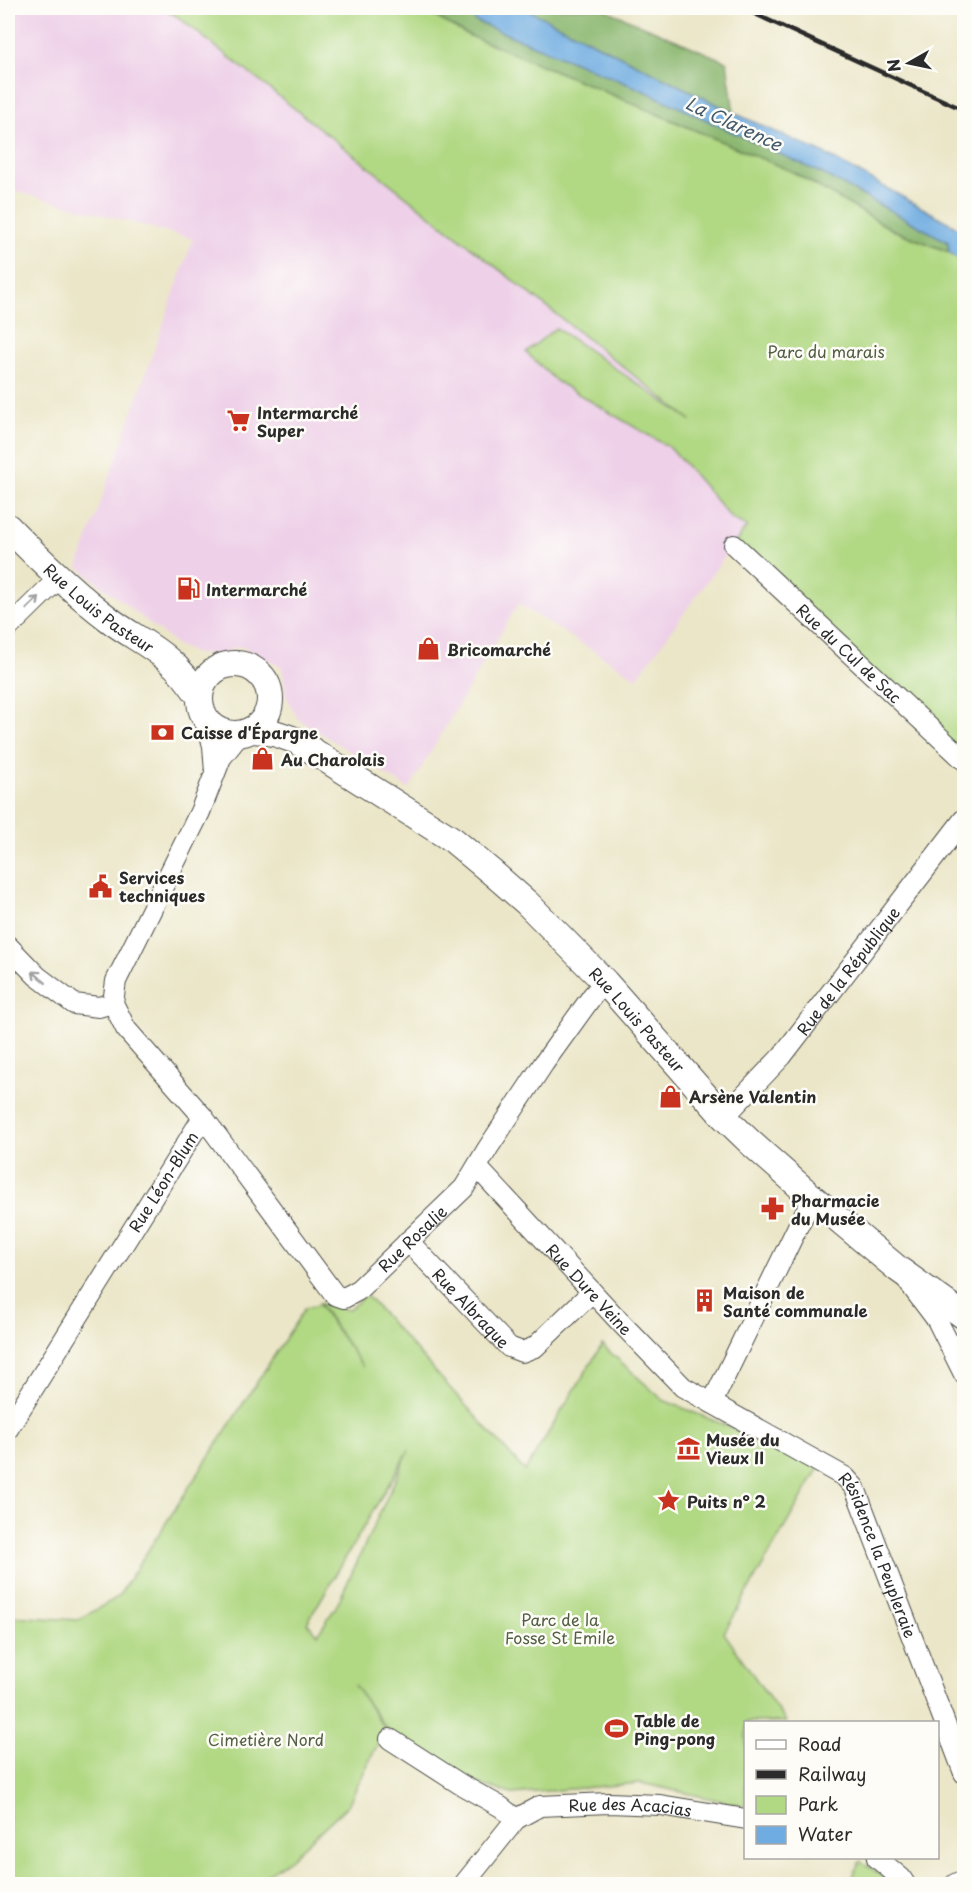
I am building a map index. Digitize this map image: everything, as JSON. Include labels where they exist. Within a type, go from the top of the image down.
[{"type":"main road","name":"Rue Louis Pasteur","points":[[8,527],[59,578],[125,632],[166,658],[187,677],[203,708]]},
{"type":"main road","name":"Rue Louis Pasteur","points":[[166,658],[200,666],[220,667]]},
{"type":"main road","points":[[239,664],[255,670],[266,683],[269,691],[269,707],[262,721],[245,732],[220,731],[203,708],[206,679],[220,667],[239,664]]},
{"type":"main road","name":"Rue Louis Pasteur","points":[[269,707],[285,730],[297,741]]},
{"type":"main road","name":"Rue Louis Pasteur","points":[[245,732],[264,730],[297,741],[453,840],[527,903],[605,982],[723,1117],[813,1198],[898,1269],[964,1316]]},
{"type":"street","name":"Rue du Cul de Sac","points":[[734,545],[964,760]]},
{"type":"street","points":[[8,628],[59,578]]},
{"type":"street","points":[[203,708],[213,746],[215,774]]},
{"type":"street","points":[[8,946],[37,976],[75,1004],[99,1007],[113,1004],[116,981],[200,812],[221,758],[245,732]]},
{"type":"street","name":"Rue de la République","points":[[723,1117],[782,1056],[964,819]]},
{"type":"street","name":"Rue Rosalie","points":[[203,1117],[335,1295],[344,1298],[357,1291],[464,1188],[544,1063],[605,982]]},
{"type":"street","name":"Rue Léon-Blum","points":[[8,1429],[203,1117],[126,1029],[113,1004]]},
{"type":"street","name":"Rue Dure Veine","points":[[477,1167],[683,1387],[712,1403]]},
{"type":"street","points":[[712,1403],[813,1198]]},
{"type":"street","name":"Rue Albraque","points":[[408,1240],[509,1347],[522,1352],[535,1347],[592,1292]]},
{"type":"street","points":[[898,1269],[937,1320],[964,1374]]},
{"type":"street","name":"Résidence la Peupleraie","points":[[712,1403],[845,1477],[855,1488],[964,1773]]},
{"type":"street","points":[[390,1739],[516,1819]]},
{"type":"street","name":"Rue des Acacias","points":[[464,1884],[516,1819],[540,1806],[609,1803],[660,1805],[744,1819]]},
{"type":"street","points":[[879,1859],[905,1884]]},
{"type":"street","points":[[955,1884],[964,1880]]},
{"type":"shaded area","points":[[8,8],[163,8],[178,17],[775,487],[637,678],[518,604],[409,789],[298,719],[286,696],[282,667],[240,646],[220,654],[196,654],[177,645],[78,567],[193,239],[8,189]]},
{"type":"green space","name":"Parc du marais","points":[[163,8],[420,8],[466,34],[793,172],[893,230],[949,252],[964,263],[964,760],[734,545],[747,526],[732,519],[672,449],[556,381],[526,352],[556,328],[692,421],[178,17]]},
{"type":"green space","points":[[420,8],[473,8],[475,21],[640,89],[823,174],[948,242],[949,252],[893,230],[793,172],[466,34]]},
{"type":"green space","points":[[524,8],[602,8],[727,62],[734,113]]},
{"type":"green space","points":[[366,1295],[525,1471],[602,1345],[663,1400],[821,1464],[724,1633],[785,1721],[744,1721],[744,1806],[641,1783],[512,1794],[460,1778],[391,1735],[354,1685],[385,1729],[348,1805],[291,1858],[254,1884],[8,1884],[8,1616],[78,1620],[118,1597],[305,1308],[319,1305],[363,1367],[319,1303],[348,1310]],"holes":[[[409,1450],[337,1605],[318,1634],[307,1623]]]},
{"type":"green space","points":[[860,1861],[881,1875],[889,1884],[848,1884]]},
{"type":"water","name":"La Clarence","points":[[473,8],[524,8],[734,113],[825,154],[964,231],[964,263],[949,252],[948,242],[823,174],[640,89],[475,21]]},
{"type":"railway","points":[[742,8],[964,110]]},
{"type":"place","name":"Intermarché Super","points":[[239,421]]},
{"type":"place","name":"Intermarché","points":[[188,589]]},
{"type":"place","name":"Bricomarché","points":[[429,649]]},
{"type":"place","name":"Caisse d'Épargne","points":[[163,732]]},
{"type":"place","name":"Au Charolais","points":[[263,759]]},
{"type":"place","name":"Services techniques","points":[[101,886]]},
{"type":"place","name":"Arsène Valentin","points":[[671,1096]]},
{"type":"place","name":"Pharmacie du Musée","points":[[773,1209]]},
{"type":"place","name":"Maison de Santé communale","points":[[705,1301]]},
{"type":"place","name":"Musée du Vieux II","points":[[688,1448]]},
{"type":"place","name":"Puits n° 2","points":[[669,1501]]},
{"type":"place","name":"Table de Ping-pong","points":[[616,1729]]},
{"type":"park label","name":"Parc de la Fosse St Emile","points":[[560,1628]]},
{"type":"park label","name":"Cimetière Nord","points":[[266,1739]]}]
